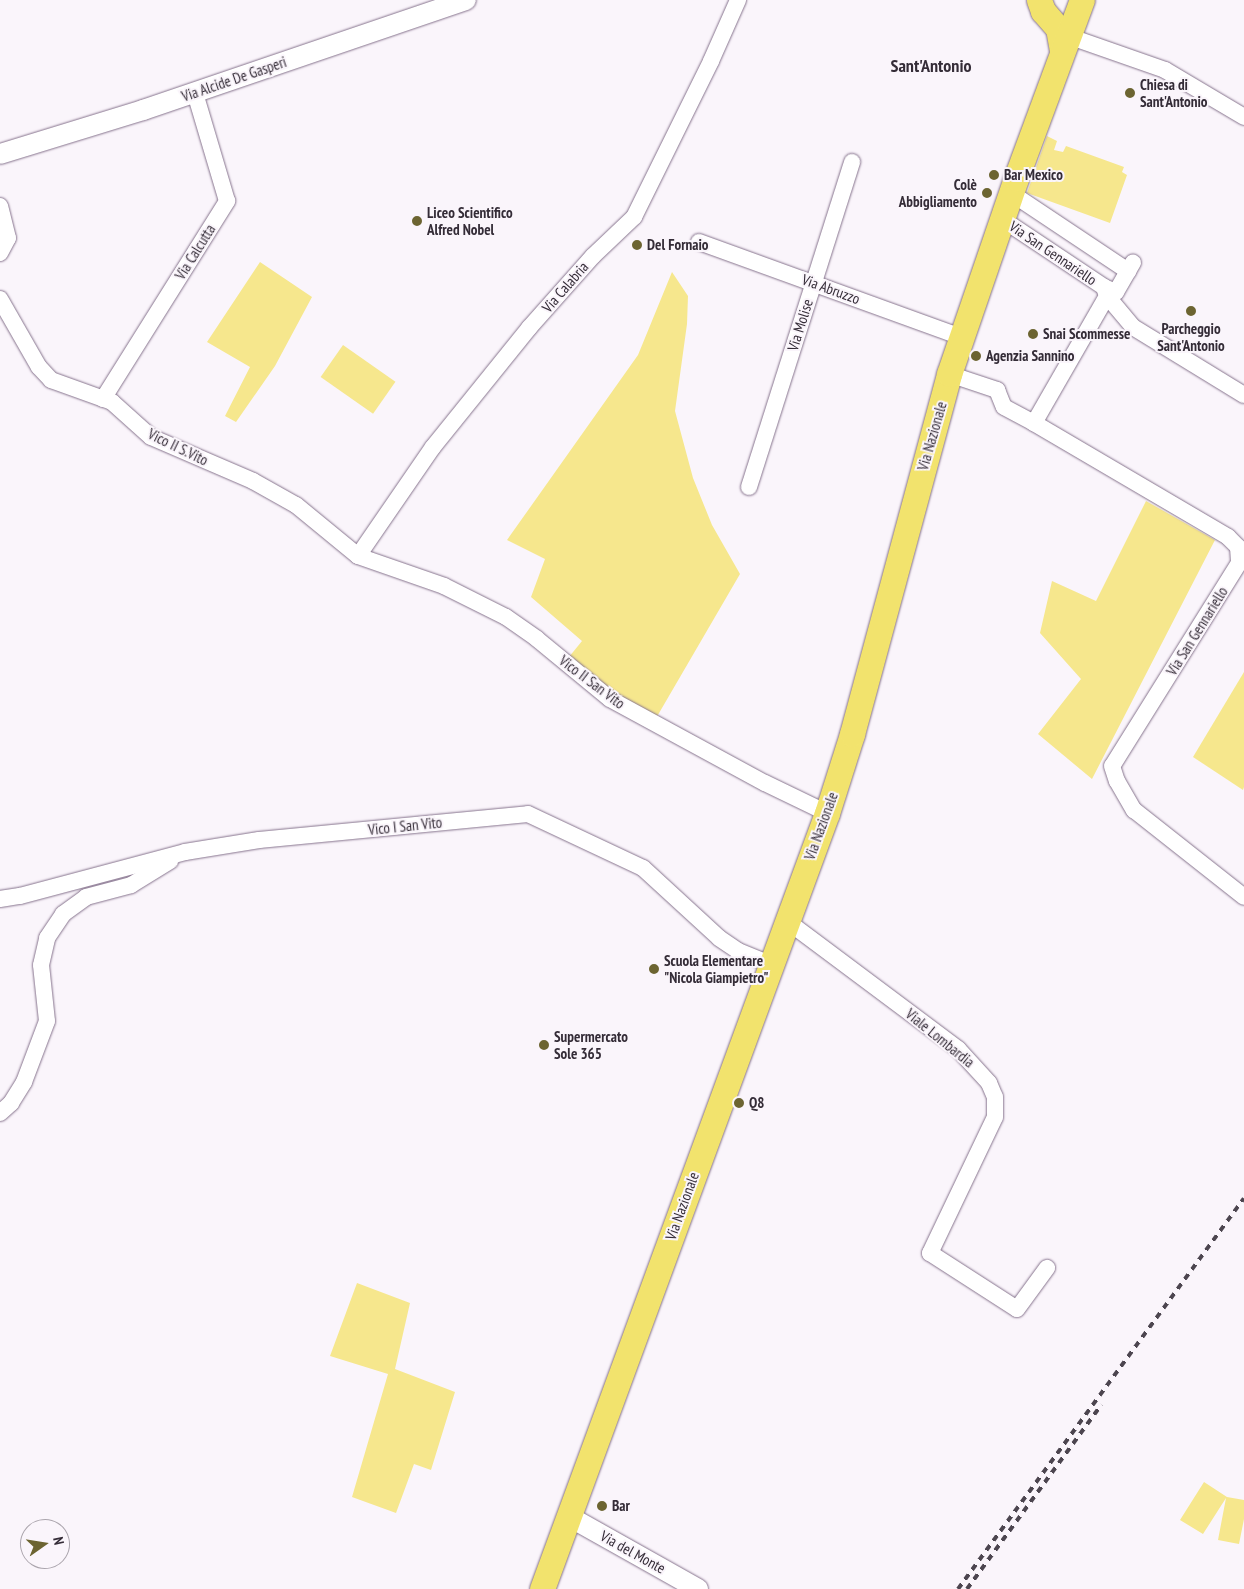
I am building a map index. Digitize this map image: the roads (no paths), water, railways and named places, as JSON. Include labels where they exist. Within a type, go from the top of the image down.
[{"type":"main road","name":"Via Nazionale","points":[[1040,5],[1061,20],[1068,19],[1081,5]]},
{"type":"main road","name":"Via Nazionale","points":[[1040,5],[1058,28],[1065,43]]},
{"type":"main road","name":"Via Nazionale","points":[[542,1589],[827,813],[855,725],[949,374],[1011,193],[1065,43],[1081,5]]},
{"type":"street","name":"Via Alcide De Gasperi","points":[[0,154],[195,93],[466,0]]},
{"type":"street","name":"Via Calabria","points":[[358,556],[432,447],[505,358],[593,256],[634,217],[711,61],[738,0]]},
{"type":"street","points":[[1065,43],[1165,70],[1244,117]]},
{"type":"street","name":"Via Calcutta","points":[[103,398],[227,201],[195,93]]},
{"type":"street","name":"Via Molise","points":[[749,487],[852,162]]},
{"type":"street","name":"Via San Gennariello","points":[[1011,193],[1130,267],[1109,292]]},
{"type":"street","points":[[0,206],[8,238],[0,254]]},
{"type":"street","name":"Via San Gennariello","points":[[1002,219],[1109,292],[1133,327],[1244,395]]},
{"type":"street","name":"Via Abruzzo","points":[[699,242],[962,337]]},
{"type":"street","points":[[1034,422],[1109,292]]},
{"type":"street","name":"Vico II S.Vito","points":[[0,299],[39,367],[51,380],[112,402],[151,438],[253,481],[296,505],[358,556]]},
{"type":"street","name":"Via San Gennariello","points":[[949,374],[997,390],[1004,407],[1034,422],[1228,537],[1238,547],[1240,563],[1112,766],[1117,781],[1134,810],[1244,897]]},
{"type":"street","name":"Vico II San Vito","points":[[358,556],[444,586],[506,618],[537,639],[610,699],[757,778],[827,813]]},
{"type":"street","name":"Vico I San Vito","points":[[0,899],[20,896],[185,852],[259,840],[528,814],[643,868],[719,938],[738,951],[771,964]]},
{"type":"street","points":[[0,1113],[11,1103],[24,1082],[47,1021],[41,965],[47,938],[63,914],[86,897],[131,885],[185,852]]},
{"type":"street","name":"Viale Lombardia","points":[[786,921],[958,1049],[989,1083],[994,1097],[995,1116],[930,1253],[1017,1309],[1047,1268]]},
{"type":"street","name":"Via del Monte","points":[[568,1516],[698,1589]]},
{"type":"railway","points":[[958,1589],[1244,1198]]},
{"type":"railway","points":[[967,1589],[1101,1405]]},
{"type":"place","name":"Chiesa di Sant'Antonio","points":[[1130,93]]},
{"type":"place","name":"Bar Mexico","points":[[994,175]]},
{"type":"place","name":"Colè Abbigliamento","points":[[987,193]]},
{"type":"place","name":"Liceo Scientifico Alfred Nobel","points":[[417,221]]},
{"type":"place","name":"Del Fornaio","points":[[637,245]]},
{"type":"place","name":"Parcheggio Sant'Antonio","points":[[1191,311]]},
{"type":"place","name":"Snai Scommesse","points":[[1033,334]]},
{"type":"place","name":"Agenzia Sannino","points":[[976,356]]},
{"type":"place","name":"Scuola Elementare \"Nicola Giampietro\"","points":[[654,969]]},
{"type":"place","name":"Supermercato Sole 365","points":[[544,1045]]},
{"type":"place","name":"Q8","points":[[739,1103]]},
{"type":"place","name":"Bar","points":[[602,1506]]},
{"type":"district","name":"Sant'Antonio","points":[[931,66]]}]
